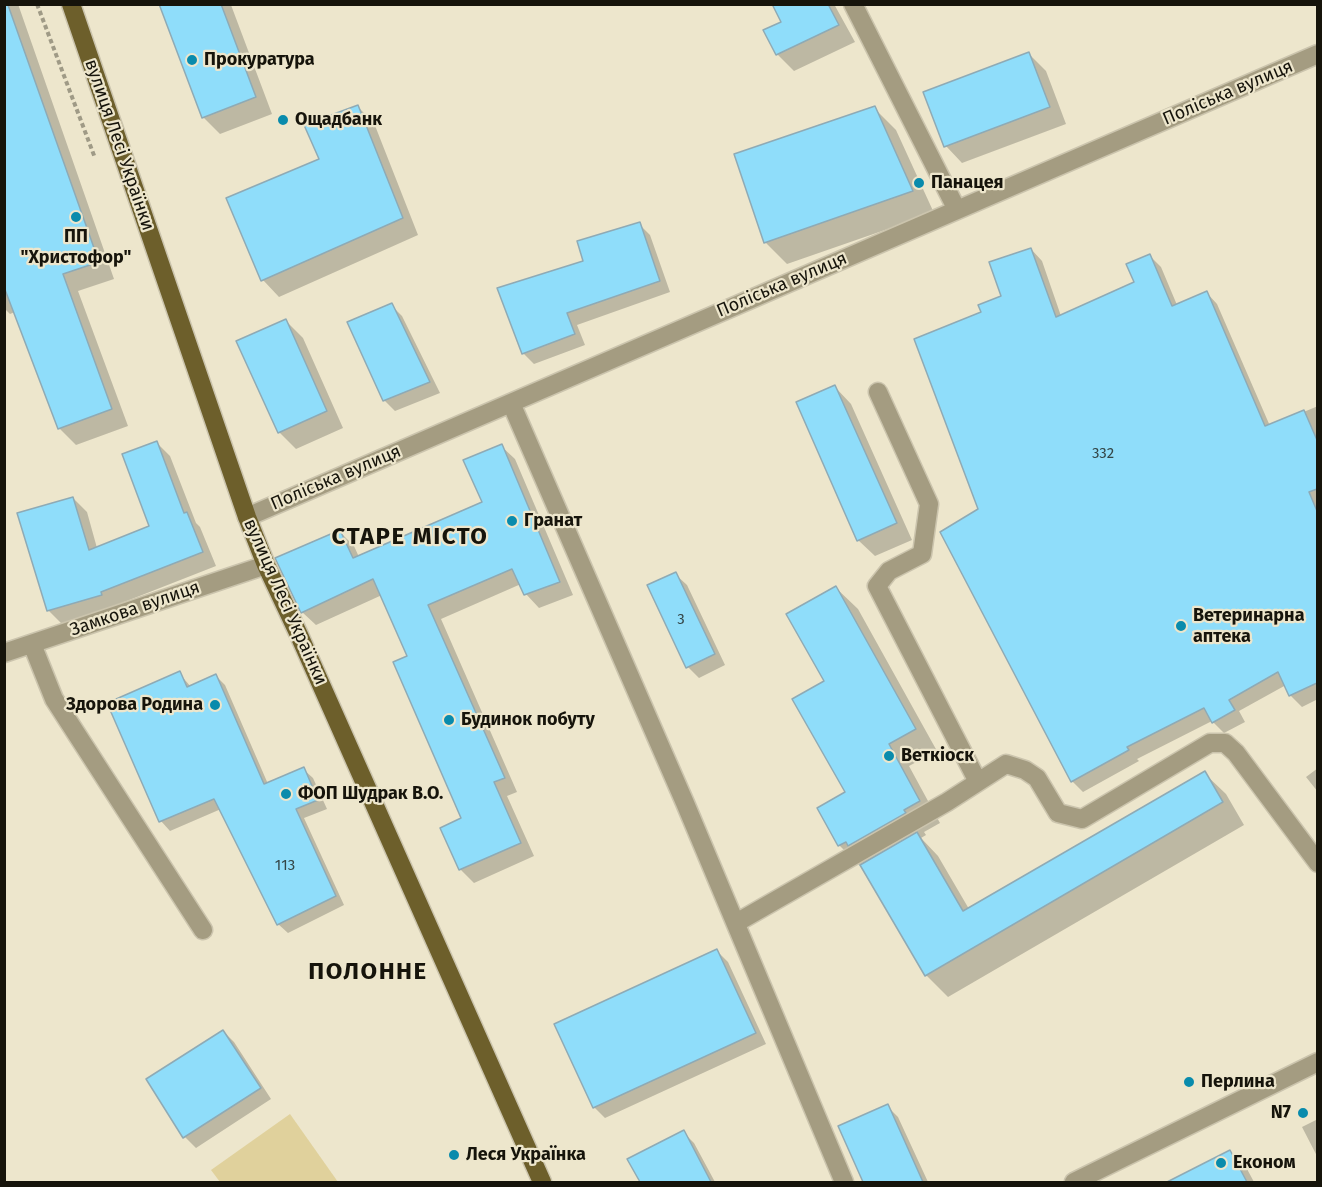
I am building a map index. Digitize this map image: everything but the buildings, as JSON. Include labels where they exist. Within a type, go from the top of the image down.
[{"type":"main road","name":"вулиця Лесі Українки","points":[[71,4],[247,517],[542,1182]]},
{"type":"street","points":[[853,4],[957,210]]},
{"type":"street","name":"Поліська вулиця","points":[[247,517],[1317,54]]},
{"type":"street","points":[[878,392],[929,504],[922,554],[889,571],[878,586],[978,782]]},
{"type":"street","points":[[511,403],[685,803],[844,1182]]},
{"type":"street","name":"Замкова вулиця","points":[[4,653],[266,564]]},
{"type":"street","points":[[32,644],[54,699],[203,930]]},
{"type":"street","points":[[736,923],[947,802],[1006,764],[1025,770],[1037,778],[1058,813],[1082,819],[1210,743],[1225,743],[1236,753],[1317,863]]},
{"type":"street","points":[[1074,1182],[1317,1062]]},
{"type":"shaded area","points":[[290,1114],[338,1182],[220,1182],[211,1170]]},
{"type":"place","name":"Прокуратура","points":[[192,60]]},
{"type":"place","name":"Ощадбанк","points":[[283,120]]},
{"type":"place","name":"Панацея","points":[[919,183]]},
{"type":"place","name":"ПП \"Христофор\"","points":[[76,217]]},
{"type":"place","name":"Гранат","points":[[512,521]]},
{"type":"place","name":"Ветеринарна аптека","points":[[1181,626]]},
{"type":"place","name":"Здорова Родина","points":[[215,705]]},
{"type":"place","name":"Будинок побуту","points":[[449,720]]},
{"type":"place","name":"Веткіоск","points":[[889,756]]},
{"type":"place","name":"ФОП Шудрак В.О.","points":[[286,794]]},
{"type":"place","name":"Перлина","points":[[1189,1082]]},
{"type":"place","name":"N7","points":[[1303,1113]]},
{"type":"place","name":"Леся Українка","points":[[454,1155]]},
{"type":"place","name":"Економ","points":[[1221,1163]]},
{"type":"district","name":"СТАРЕ МІСТО","points":[[410,537]]},
{"type":"district","name":"ПОЛОННЕ","points":[[368,972]]}]
